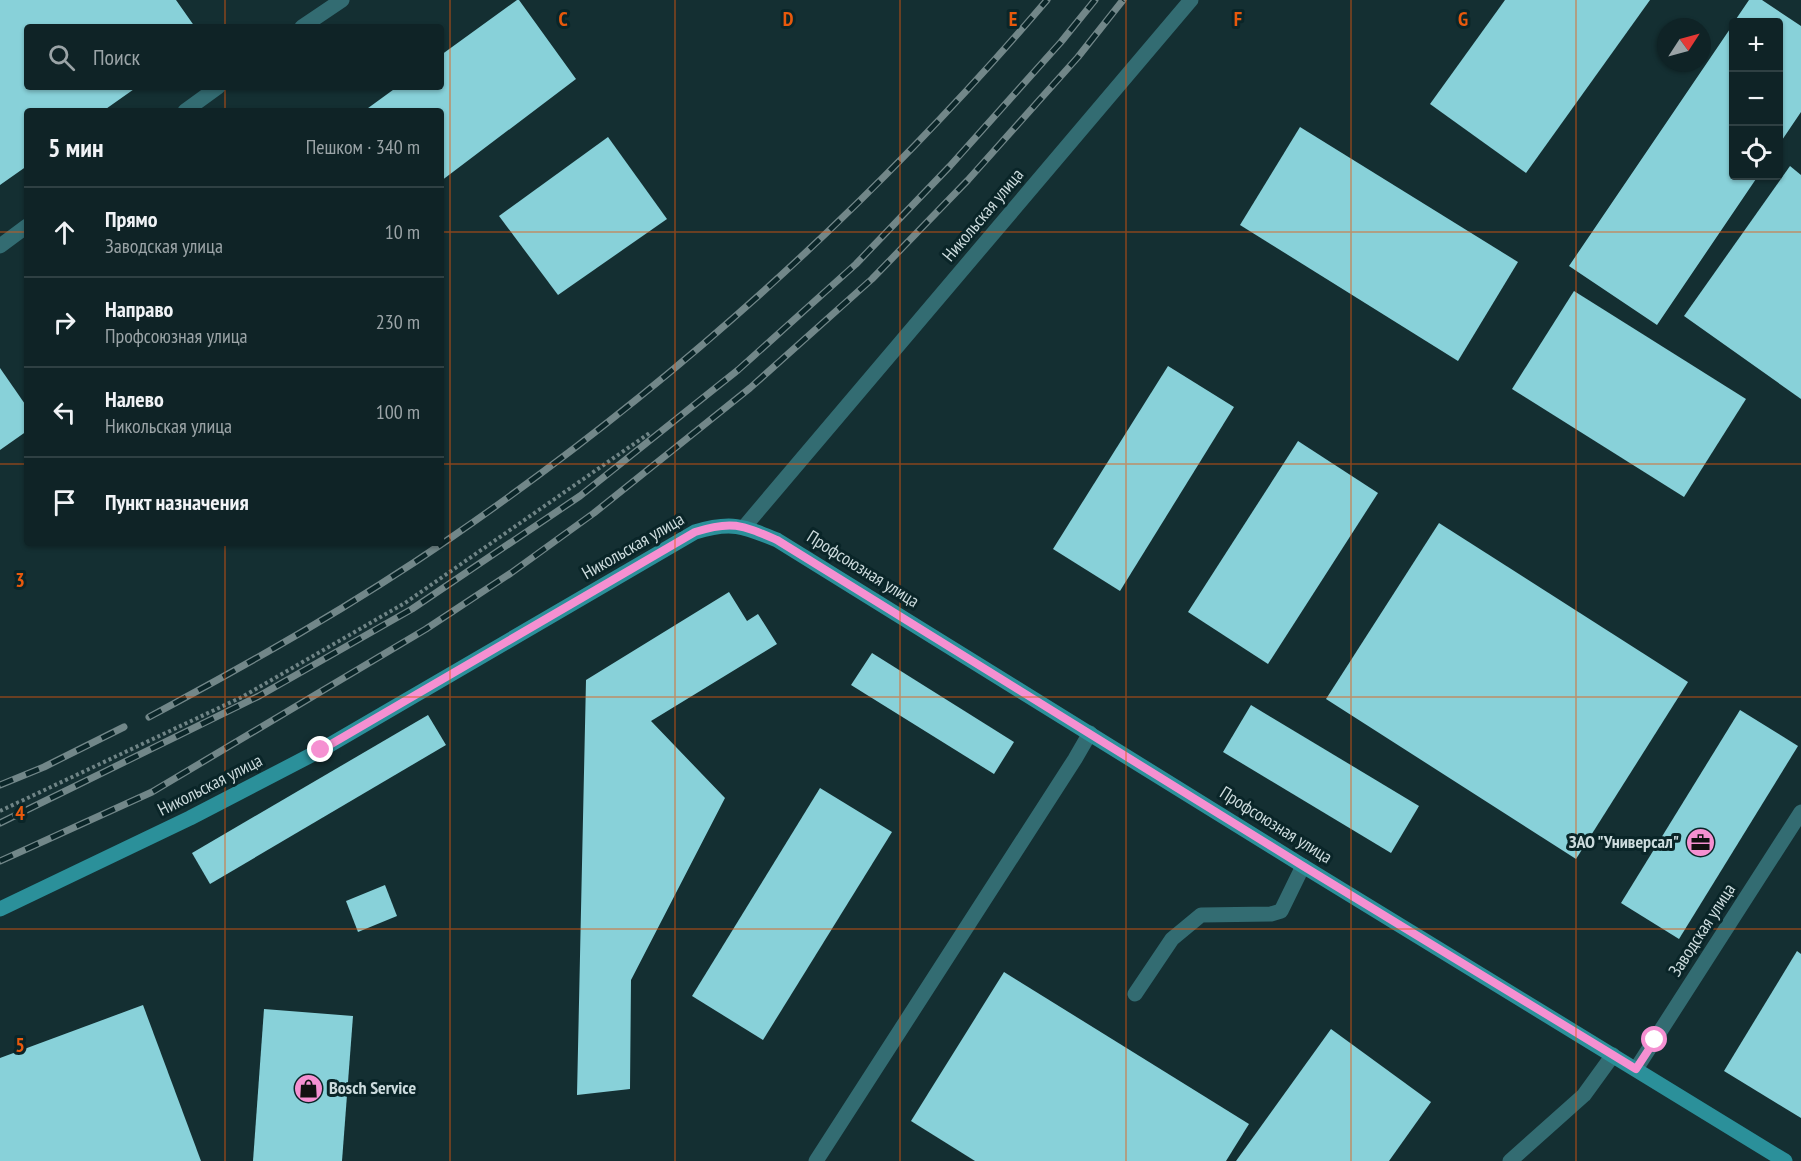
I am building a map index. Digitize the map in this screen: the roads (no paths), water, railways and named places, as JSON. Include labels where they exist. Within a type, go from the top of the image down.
[{"type":"street","points":[[306,24],[342,0]]},
{"type":"street","name":"Никольская улица","points":[[0,909],[190,818],[321,750],[695,532],[717,525],[745,526],[1191,0]]},
{"type":"street","points":[[189,108],[214,90]]},
{"type":"street","points":[[0,246],[24,228]]},
{"type":"street","name":"Профсоюзная улица","points":[[745,526],[777,540],[1785,1161]]},
{"type":"street","points":[[816,1161],[1076,759],[1090,733]]},
{"type":"street","name":"Заводская улица","points":[[1636,1069],[1801,812]]},
{"type":"street","points":[[1135,994],[1172,939],[1201,915],[1270,914],[1281,911],[1303,866]]},
{"type":"street","points":[[1510,1161],[1584,1095],[1612,1055]]},
{"type":"railway","points":[[444,542],[532,480],[612,419],[766,289],[911,149],[1047,0]]},
{"type":"railway","points":[[0,823],[259,696],[412,609],[580,496],[738,370],[856,264],[950,166],[1061,42],[1095,0]]},
{"type":"railway","points":[[0,861],[152,792],[426,629],[511,573],[594,513],[750,388],[872,279],[968,180],[1078,57],[1123,0]]},
{"type":"railway","points":[[149,717],[302,632],[438,546]]},
{"type":"railway","points":[[0,785],[44,767],[124,727]]},
{"type":"place","name":"ЗАО \"Универсал\"","points":[[1700,842]]},
{"type":"place","name":"Bosch Service","points":[[308,1088]]}]
